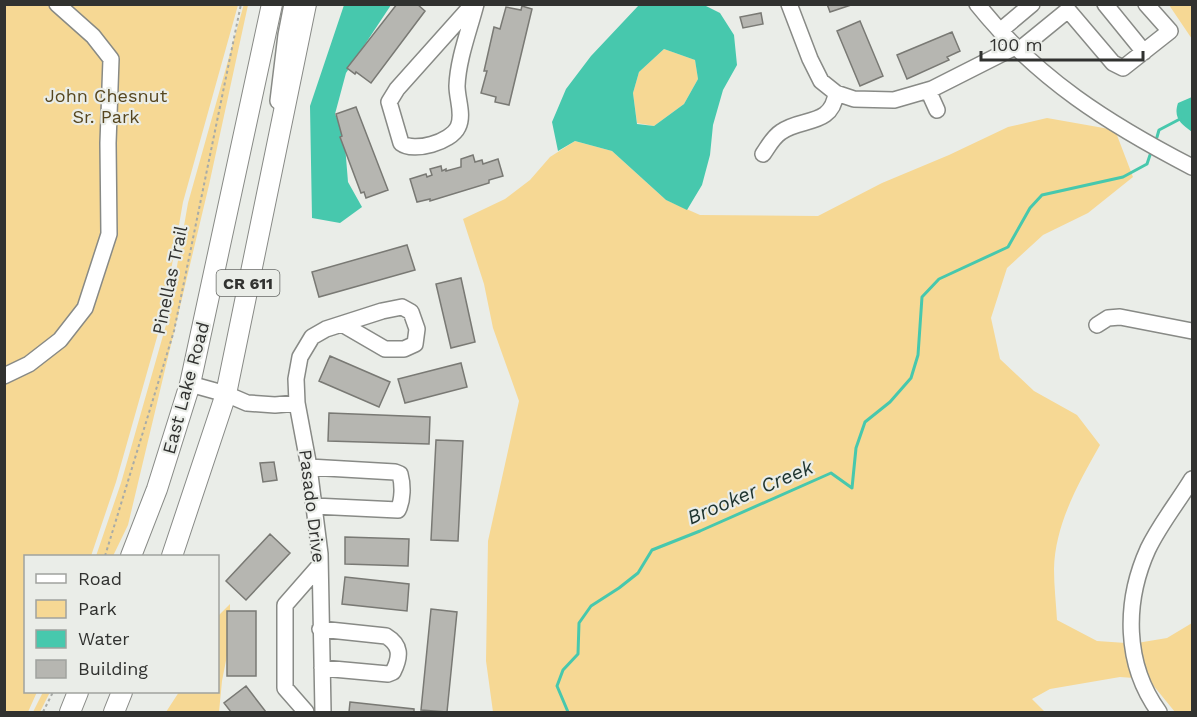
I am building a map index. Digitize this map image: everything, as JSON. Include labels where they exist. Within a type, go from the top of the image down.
[{"type":"main road","name":"East Lake Road","points":[[131,555],[157,489],[190,384],[272,4]]},
{"type":"main road","name":"East Lake Road","points":[[172,555],[226,394],[306,4]]},
{"type":"main road","points":[[70,712],[78,693]]},
{"type":"main road","points":[[114,712],[122,693]]},
{"type":"street","points":[[4,376],[29,364],[60,340],[85,308],[109,234],[108,142],[111,59],[93,36],[57,4]]},
{"type":"street","points":[[267,190],[286,35],[292,4]]},
{"type":"street","points":[[474,4],[457,86],[459,126],[451,137],[417,148],[406,147],[401,143],[389,102],[397,89],[474,4]]},
{"type":"street","points":[[789,4],[810,60],[821,81],[836,93],[854,99],[894,100],[928,90],[1017,49],[1066,7],[1113,63],[1124,68],[1170,32],[1146,4]]},
{"type":"street","points":[[977,4],[1017,49],[1073,96],[1101,115],[1192,167]]},
{"type":"street","points":[[1000,31],[1032,4]]},
{"type":"street","points":[[1106,4],[1144,52]]},
{"type":"street","points":[[928,90],[937,110]]},
{"type":"street","points":[[763,154],[783,130],[820,118],[832,108],[836,93]]},
{"type":"street","points":[[1097,325],[1108,318],[1120,317],[1192,331]]},
{"type":"street","name":"Pasado Drive","points":[[323,712],[320,565],[309,467],[297,403],[296,379],[300,357],[312,338],[326,329],[342,324]]},
{"type":"street","points":[[190,384],[226,394],[247,404],[297,403]]},
{"type":"street","points":[[309,467],[395,472],[400,474],[402,479],[401,502],[398,510],[314,506]]},
{"type":"street","points":[[1159,712],[1146,692],[1135,659],[1131,638],[1133,594],[1139,571],[1149,548],[1192,479]]},
{"type":"street","points":[[306,712],[285,688],[285,605],[320,565]]},
{"type":"street","points":[[320,629],[386,636],[395,642],[398,649],[397,665],[393,672],[388,674],[322,668]]},
{"type":"path","name":"Pinellas Trail","points":[[105,555],[174,331],[241,4]]},
{"type":"path","points":[[43,712],[52,693]]},
{"type":"green space","points":[[244,4],[248,5],[209,185],[128,525],[113,555],[96,555],[121,483],[168,318],[188,203]]},
{"type":"green space","name":"John Chesnut Sr. Park","points":[[4,5],[238,5],[183,202],[163,316],[116,482],[91,555],[24,555],[24,693],[37,693],[28,712],[4,712]]},
{"type":"green space","points":[[1169,5],[1192,5],[1192,39]]},
{"type":"green space","points":[[664,49],[695,60],[698,79],[684,104],[654,126],[637,123],[633,93],[639,72]]},
{"type":"green space","points":[[1047,118],[1115,130],[1133,177],[1088,213],[1043,235],[1007,268],[991,318],[1000,359],[1034,391],[1077,415],[1100,445],[1076,489],[1063,520],[1055,552],[1057,620],[1097,641],[1126,643],[1134,678],[1120,677],[1050,689],[1032,699],[1045,712],[493,712],[486,661],[488,541],[519,401],[493,328],[484,284],[463,219],[505,199],[530,180],[550,157],[575,141],[612,151],[666,200],[700,215],[818,216],[882,183],[1008,127]]},
{"type":"green space","points":[[230,604],[230,640],[219,712],[166,712],[178,693],[219,693],[219,615]]},
{"type":"green space","points":[[1192,623],[1192,712],[1175,712],[1148,679],[1137,643],[1167,638]]},
{"type":"green space","points":[[42,693],[50,693],[40,712],[33,712]]},
{"type":"water","points":[[344,5],[391,5],[346,73],[335,114],[344,133],[348,182],[362,207],[340,223],[312,218],[310,106]]},
{"type":"water","points":[[639,5],[704,5],[720,13],[734,35],[737,65],[723,90],[713,125],[710,155],[702,185],[687,210],[666,200],[612,151],[575,141],[558,151],[552,122],[566,89],[591,56]],"holes":[[[664,49],[695,60],[698,79],[684,104],[654,126],[637,124],[633,93],[639,72]]]},
{"type":"water","points":[[1192,97],[1192,132],[1177,117],[1177,108],[1178,103]]},
{"type":"building","points":[[397,4],[417,4],[425,11],[371,83],[347,68]]},
{"type":"building","points":[[827,4],[854,4],[830,12]]},
{"type":"building","points":[[522,6],[532,9],[509,105],[495,102],[496,97],[481,93],[494,27],[500,29],[506,7],[521,10]]},
{"type":"building","points":[[761,13],[763,24],[743,28],[740,17]]},
{"type":"building","points":[[860,21],[883,76],[860,86],[837,31]]},
{"type":"building","points":[[952,32],[960,51],[947,57],[949,60],[907,79],[897,55]]},
{"type":"building","points":[[356,107],[388,190],[366,198],[364,192],[361,193],[340,137],[342,136],[336,114]]},
{"type":"building","points":[[473,155],[475,162],[482,160],[483,164],[498,159],[503,176],[489,180],[489,183],[430,201],[430,199],[417,202],[410,179],[426,174],[427,177],[432,175],[430,169],[441,166],[442,171],[461,167],[461,159]]},
{"type":"building","points":[[407,245],[415,270],[319,297],[312,272]]},
{"type":"building","points":[[461,278],[475,342],[451,348],[436,284]]},
{"type":"building","points":[[330,356],[390,382],[379,407],[319,381]]},
{"type":"building","points":[[461,363],[467,387],[405,403],[398,379]]},
{"type":"building","points":[[329,413],[430,417],[429,444],[328,441]]},
{"type":"building","points":[[436,440],[463,441],[458,541],[431,540]]},
{"type":"building","points":[[274,462],[277,480],[263,482],[260,463]]},
{"type":"building","points":[[270,534],[290,553],[246,600],[226,581]]},
{"type":"building","points":[[345,537],[409,539],[408,566],[345,564]]},
{"type":"building","points":[[345,577],[409,584],[407,611],[342,604]]},
{"type":"building","points":[[431,609],[457,612],[447,712],[421,710]]},
{"type":"building","points":[[227,611],[256,611],[256,676],[227,676]]},
{"type":"building","points":[[246,686],[266,712],[231,712],[224,703]]},
{"type":"building","points":[[350,702],[414,709],[414,712],[349,712]]},
{"type":"waterway","name":"Brooker Creek","points":[[1157,137],[1159,130],[1180,119]]},
{"type":"waterway","name":"Brooker Creek","points":[[568,712],[557,686],[563,670],[578,654],[579,623],[591,606],[638,573],[652,550],[831,473],[852,488],[856,448],[865,422],[890,402],[911,378],[918,355],[922,297],[939,279],[1008,247],[1030,208],[1042,195],[1123,177],[1147,164],[1150,155]]}]
